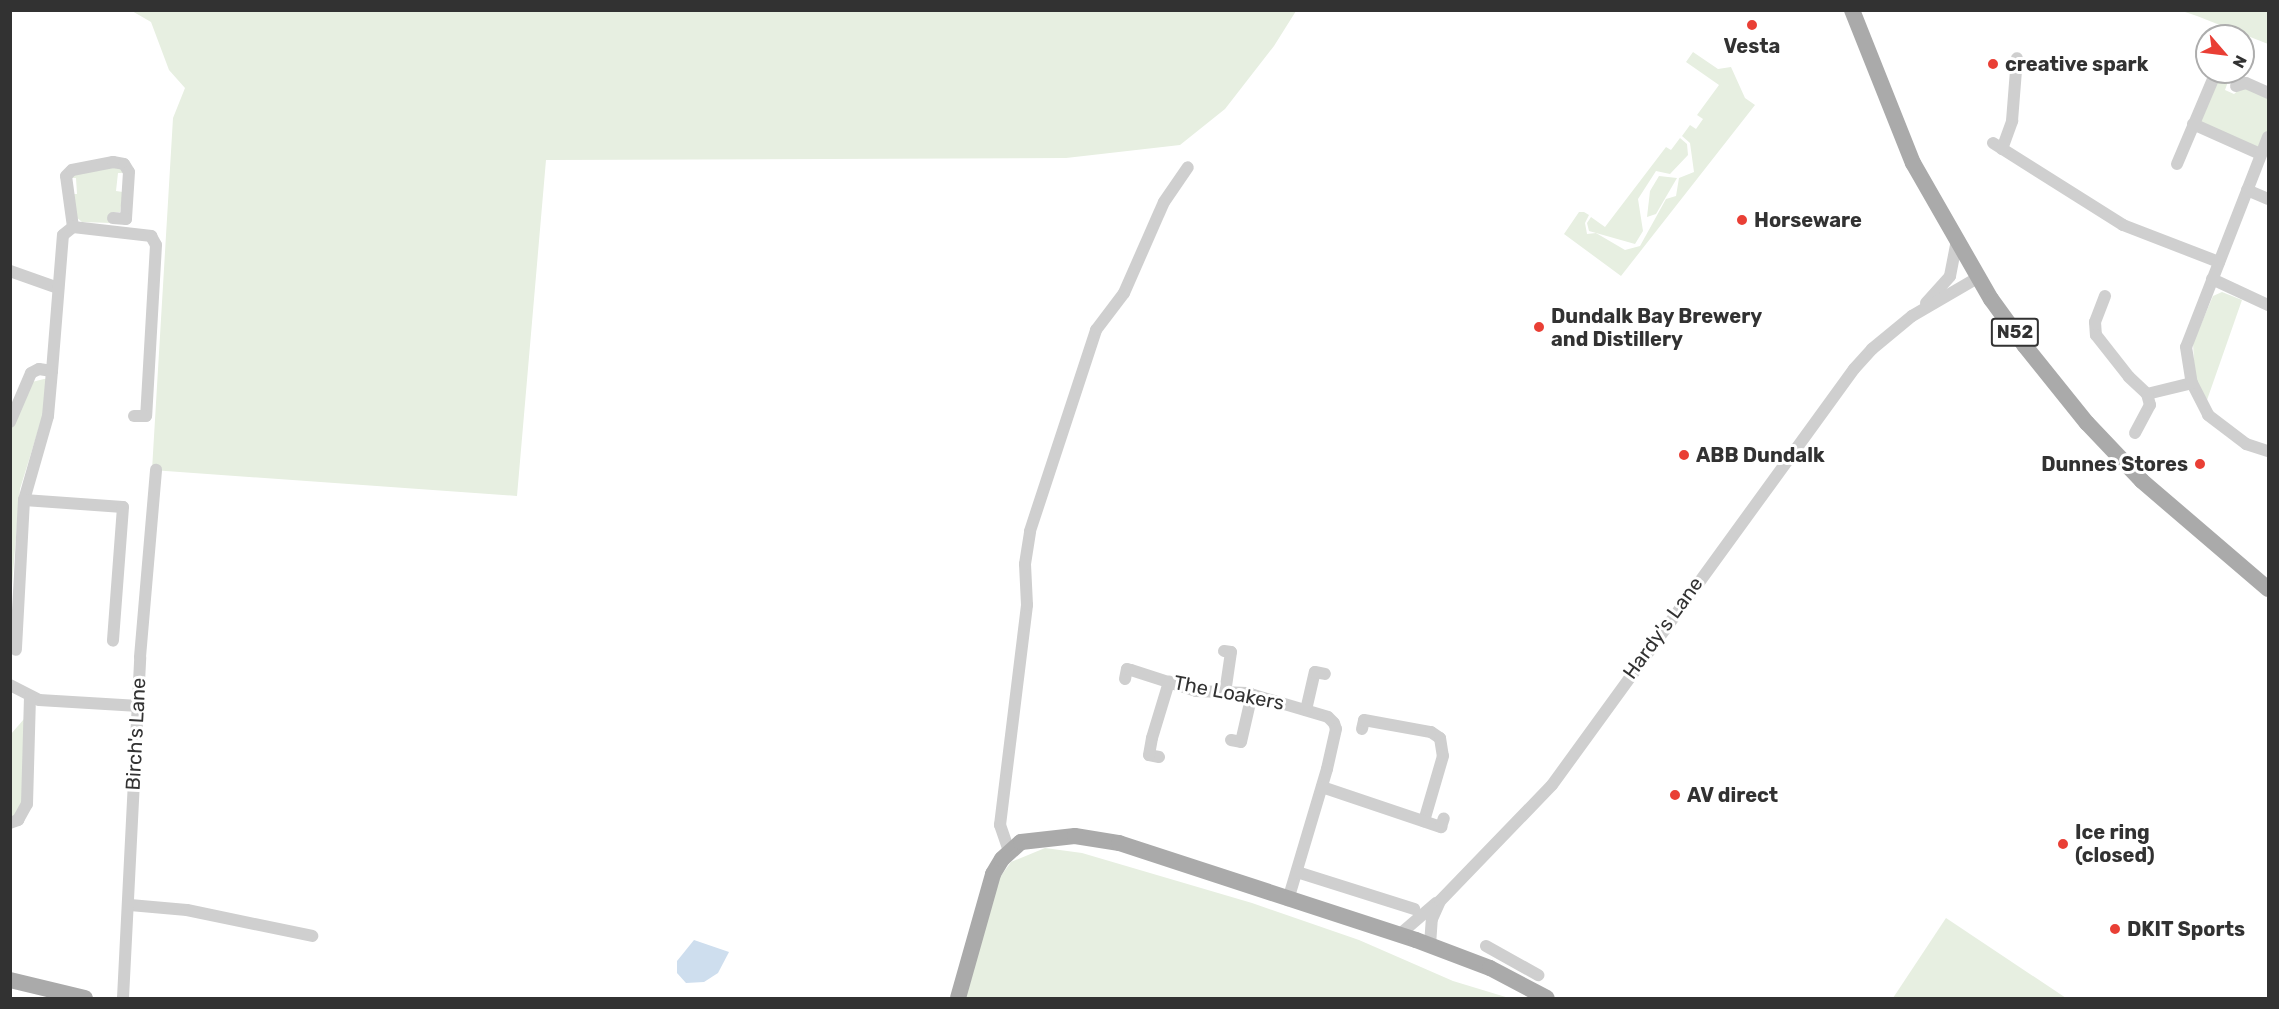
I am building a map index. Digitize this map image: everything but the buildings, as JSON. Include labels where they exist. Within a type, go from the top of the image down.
[{"type":"main road","name":"N52","points":[[1852,10],[1899,132],[1957,240],[2025,346],[2117,456],[2188,524],[2268,589]]},
{"type":"main road","points":[[958,999],[993,874],[1009,851],[1035,838],[1096,838],[1430,945],[1497,971],[1547,999]]},
{"type":"main road","points":[[10,980],[85,999]]},
{"type":"street","points":[[2017,58],[2012,121],[1998,146],[2123,225],[2219,262]]},
{"type":"street","points":[[2236,86],[2246,83],[2268,93]]},
{"type":"street","points":[[2177,164],[2211,84]]},
{"type":"street","points":[[2193,124],[2259,154]]},
{"type":"street","points":[[2268,136],[2259,154],[2186,346],[2190,378],[2208,415],[2246,444],[2268,452]]},
{"type":"street","points":[[73,227],[66,176],[72,170],[113,162],[124,164],[129,172],[126,219],[113,218]]},
{"type":"street","points":[[1009,851],[1000,825],[1027,604],[1025,564],[1030,531],[1096,330],[1124,293],[1164,202],[1188,166]]},
{"type":"street","points":[[2247,190],[2268,199]]},
{"type":"street","points":[[16,650],[14,609],[24,500],[48,416],[63,235],[73,227],[151,236],[156,245],[146,417],[134,416]]},
{"type":"street","name":"Hardy's Lane","points":[[1430,945],[1432,919],[1440,901],[1552,785],[1810,425],[1872,349],[1912,316],[1950,276],[1957,240]]},
{"type":"street","points":[[10,271],[58,288]]},
{"type":"street","name":"Hardy's Lane","points":[[1912,316],[1979,277]]},
{"type":"street","points":[[2212,279],[2268,305]]},
{"type":"street","points":[[2105,296],[2095,322],[2096,335],[2147,394],[2150,405],[2135,434]]},
{"type":"street","points":[[10,422],[32,373],[39,369],[52,370]]},
{"type":"street","points":[[2147,394],[2190,378]]},
{"type":"street","name":"Birch's Lane","points":[[123,999],[130,905],[139,706],[156,470]]},
{"type":"street","points":[[24,500],[123,507],[113,641]]},
{"type":"street","points":[[1224,651],[1231,652],[1225,693]]},
{"type":"street","name":"The Loakers","points":[[1125,678],[1127,669],[1196,691],[1252,694],[1328,717],[1336,729],[1322,787],[1288,900]]},
{"type":"street","points":[[1306,710],[1315,672],[1325,674]]},
{"type":"street","points":[[1159,757],[1149,755],[1155,723],[1169,682]]},
{"type":"street","points":[[10,685],[30,697],[139,706]]},
{"type":"street","points":[[1231,740],[1241,742],[1252,694]]},
{"type":"street","points":[[10,824],[18,820],[27,804],[30,697]]},
{"type":"street","points":[[1362,729],[1364,720],[1431,732],[1440,738],[1443,756],[1424,821]]},
{"type":"street","points":[[1322,787],[1441,827],[1444,818]]},
{"type":"street","points":[[1297,872],[1414,909]]},
{"type":"street","points":[[1399,935],[1440,901]]},
{"type":"street","points":[[130,905],[187,909],[312,936]]},
{"type":"street","points":[[1486,946],[1508,956],[1538,975]]},
{"type":"street","points":[[1497,971],[1508,956]]},
{"type":"shaded area","points":[[132,11],[1296,11],[1274,46],[1225,109],[1180,145],[1066,158],[546,160],[517,496],[152,470],[173,118],[185,88],[169,70],[151,22]]},
{"type":"shaded area","points":[[2182,11],[2268,11],[2268,44],[2255,39],[2255,24],[2217,24]]},
{"type":"shaded area","points":[[1693,52],[1718,69],[1731,67],[1745,98],[1755,105],[1621,276],[1564,234],[1579,212],[1584,212],[1589,215],[1585,223],[1587,234],[1596,233],[1625,250],[1640,246],[1666,199],[1676,196],[1679,178],[1694,172],[1690,143],[1682,136],[1690,125],[1696,129],[1703,119],[1697,115],[1719,85],[1686,62]]},
{"type":"shaded area","points":[[2216,84],[2227,84],[2225,90],[2234,94],[2242,87],[2268,98],[2268,132],[2260,150],[2199,121]]},
{"type":"shaded area","points":[[1680,138],[1687,144],[1688,155],[1670,174],[1656,171],[1638,199],[1643,231],[1635,244],[1589,231],[1587,223],[1591,217],[1605,227],[1666,147],[1671,150]]},
{"type":"shaded area","points":[[117,165],[124,173],[118,173],[116,191],[123,192],[120,212],[112,212],[111,223],[82,222],[75,216],[72,194],[77,194],[76,178],[69,178],[70,174]]},
{"type":"shaded area","points":[[1659,176],[1677,178],[1656,214],[1647,217],[1650,191]]},
{"type":"shaded area","points":[[2222,292],[2242,300],[2207,400],[2195,380],[2193,343],[2213,296]]},
{"type":"shaded area","points":[[47,379],[45,408],[20,489],[11,598],[11,427],[32,382]]},
{"type":"shaded area","points":[[24,719],[24,804],[11,819],[11,734]]},
{"type":"shaded area","points":[[1045,848],[1082,853],[1252,903],[1359,940],[1453,981],[1509,998],[965,998],[998,880],[1011,862]]},
{"type":"shaded area","points":[[1946,918],[2066,998],[1893,998]]},
{"type":"water","points":[[694,940],[729,952],[718,973],[704,982],[686,983],[677,973],[677,961]]},
{"type":"place","name":"Vesta","points":[[1752,25]]},
{"type":"place","name":"creative spark","points":[[1993,64]]},
{"type":"place","name":"Horseware","points":[[1742,220]]},
{"type":"place","name":"Dundalk Bay Brewery and Distillery","points":[[1539,327]]},
{"type":"place","name":"ABB Dundalk","points":[[1684,455]]},
{"type":"place","name":"Dunnes Stores","points":[[2200,464]]},
{"type":"place","name":"AV direct","points":[[1675,795]]},
{"type":"place","name":"Ice ring (closed)","points":[[2063,844]]},
{"type":"place","name":"DKIT Sports","points":[[2115,929]]}]
